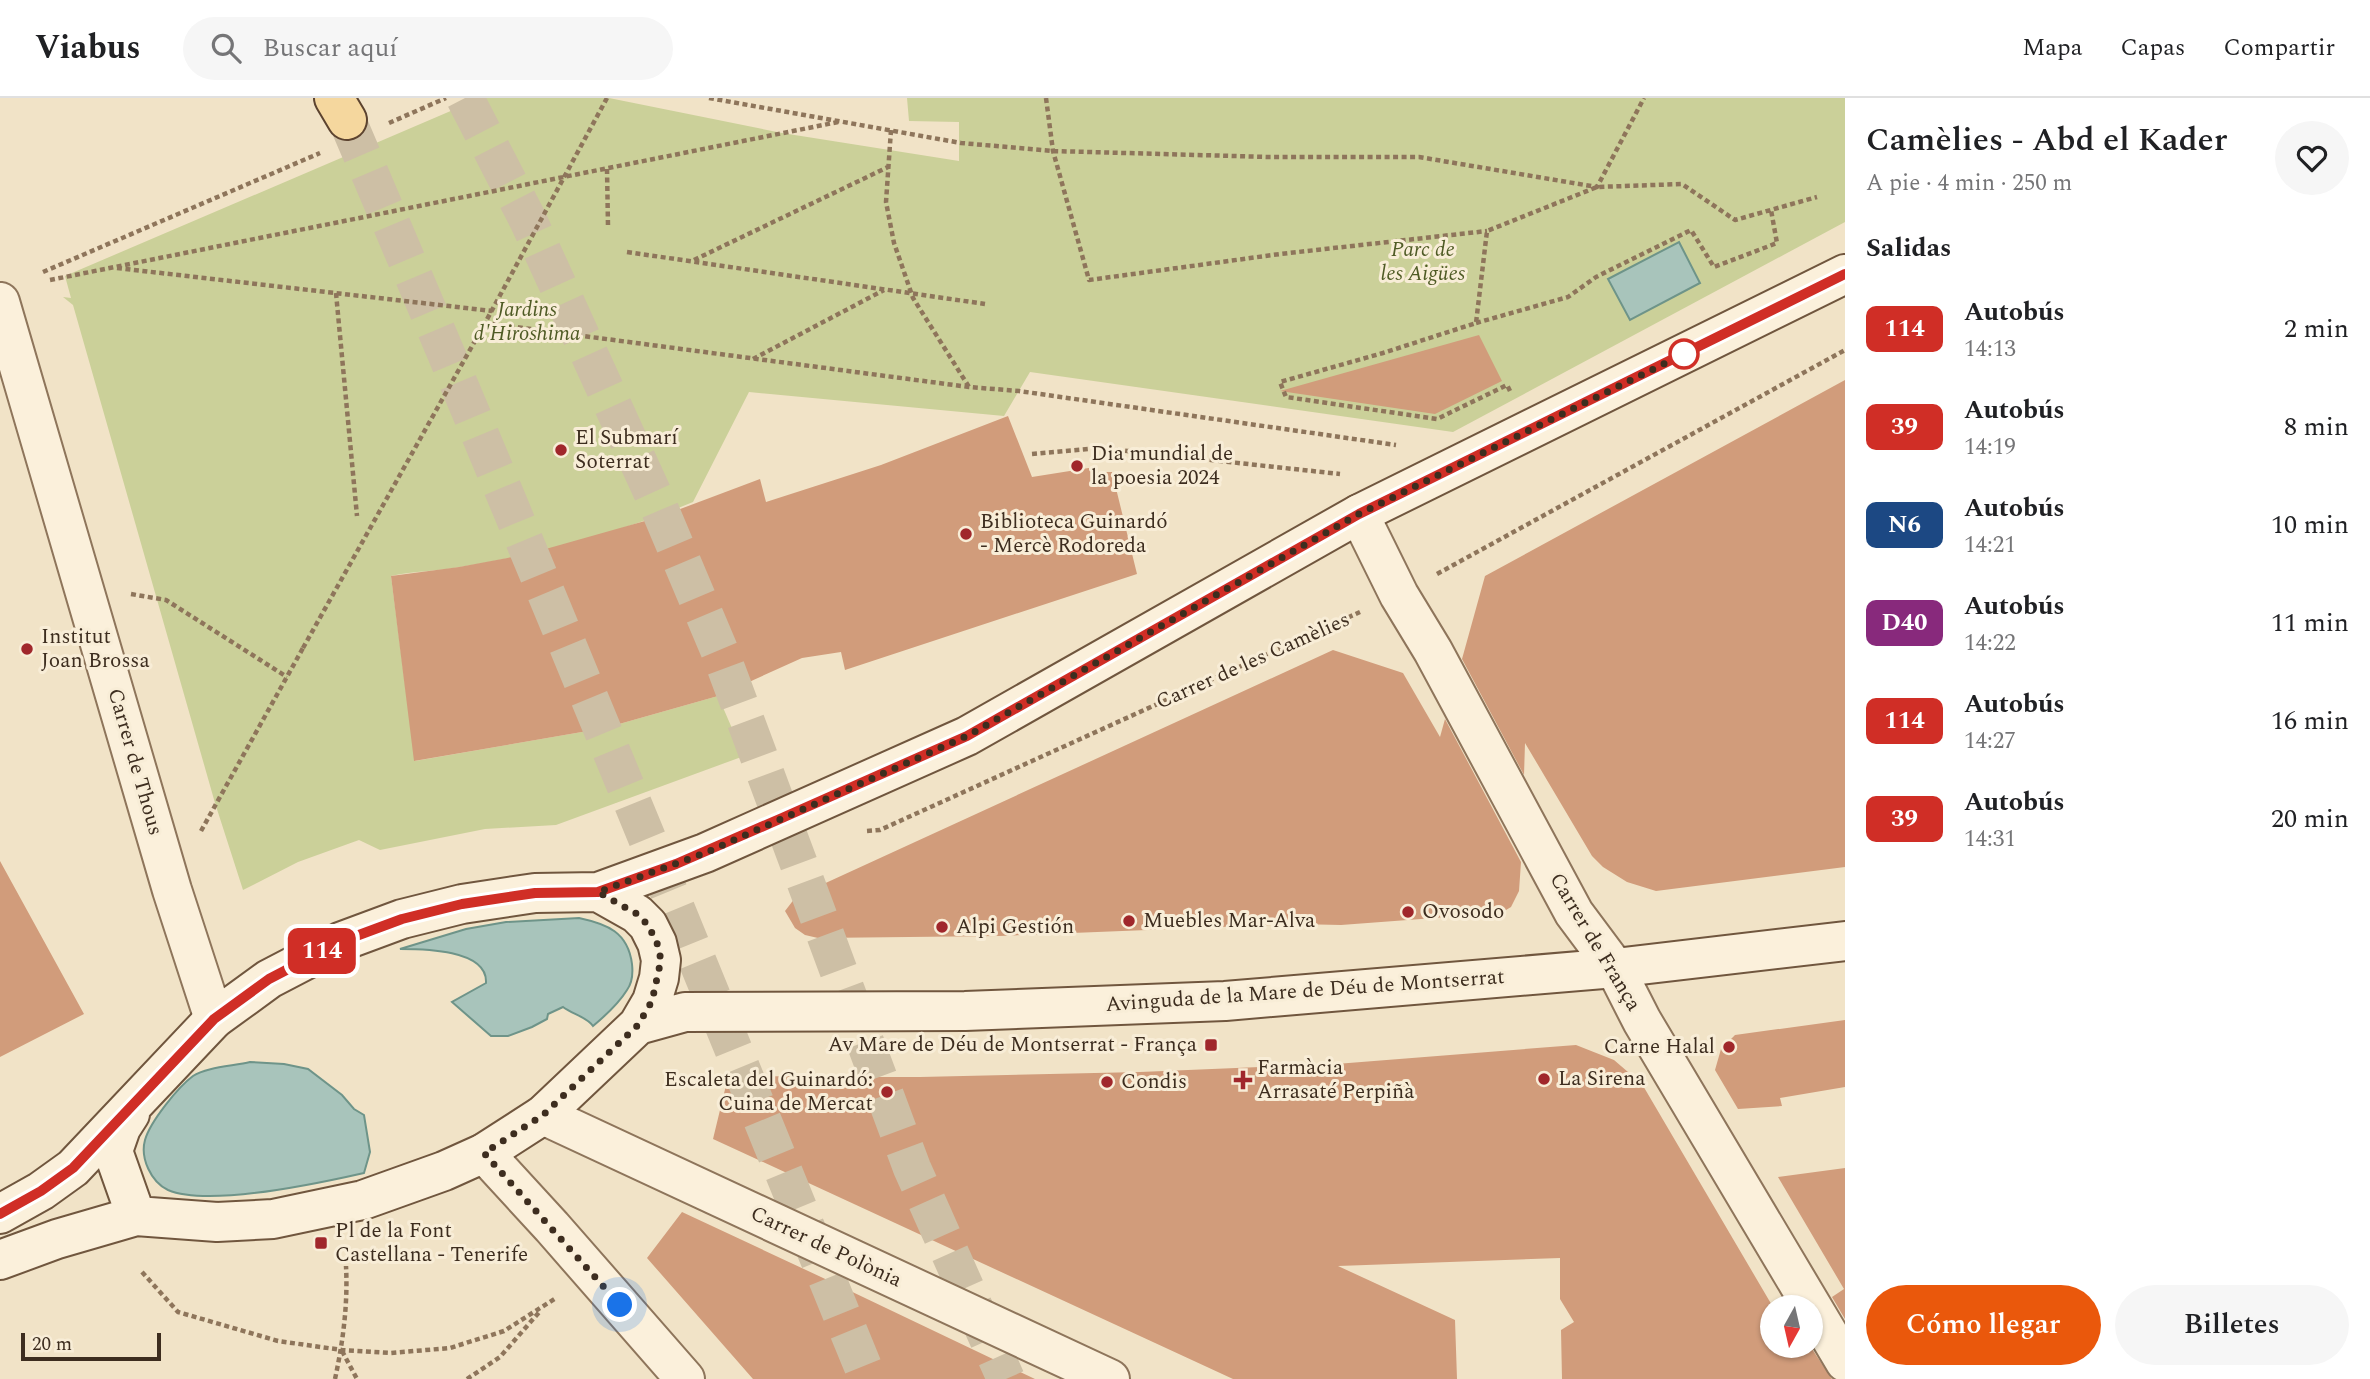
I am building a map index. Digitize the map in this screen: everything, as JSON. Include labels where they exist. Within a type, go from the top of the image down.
[{"type":"street","points":[[0,1214],[41,1191],[73,1168],[214,1019],[269,979],[340,942],[402,919],[462,904],[535,893],[598,892],[695,857],[967,736],[1359,514],[1845,274]]},
{"type":"street","name":"Carrer de Thous","points":[[0,302],[172,890],[214,1019]]},
{"type":"street","name":"Carrer de França","points":[[1359,514],[1399,594],[1433,651],[1574,912],[1615,968],[1642,1021],[1845,1362]]},
{"type":"street","points":[[0,1260],[57,1239],[136,1216],[217,1222],[274,1219],[363,1200],[444,1171],[484,1153],[543,1115],[638,1025],[652,1001],[661,960],[657,943],[648,925],[637,914],[598,892]]},
{"type":"street","name":"Avinguda de la Mare de Déu de Montserrat","points":[[638,1025],[685,1012],[965,1011],[1225,1002],[1615,968],[1845,941]]},
{"type":"street","points":[[136,1216],[113,1151],[121,1128],[142,1097]]},
{"type":"street","name":"Carrer de Polònia","points":[[543,1115],[1110,1379]]},
{"type":"street","points":[[484,1153],[685,1379]]},
{"type":"path","points":[[355,115],[446,98]]},
{"type":"path","points":[[199,835],[492,311],[607,98]]},
{"type":"path","points":[[709,98],[961,143],[1053,151],[1270,157],[1419,157],[1597,187],[1682,184],[1735,220],[1817,197]]},
{"type":"path","points":[[1046,98],[1053,151],[1089,280],[1280,254],[1487,231],[1597,187],[1644,98]]},
{"type":"path","points":[[50,280],[841,121]]},
{"type":"path","points":[[891,130],[886,202],[894,243],[911,293],[969,387]]},
{"type":"path","points":[[43,272],[320,152]]},
{"type":"path","points":[[691,261],[888,166]]},
{"type":"path","points":[[607,169],[608,226]]},
{"type":"path","points":[[1513,399],[1507,385],[1437,419],[1286,397],[1280,382],[1567,297],[1596,277],[1691,230],[1714,267],[1777,243],[1771,210]]},
{"type":"path","points":[[1476,323],[1487,231]]},
{"type":"path","points":[[627,252],[985,304]]},
{"type":"path","points":[[112,267],[492,311]]},
{"type":"path","points":[[753,359],[885,290]]},
{"type":"path","points":[[337,293],[357,516]]},
{"type":"path","points":[[485,323],[969,387],[1031,392],[1398,445]]},
{"type":"path","name":"Carrer de les Camèlies","points":[[855,831],[880,830],[1399,594],[1845,350]]},
{"type":"path","points":[[1032,454],[1100,449],[1348,475]]},
{"type":"path","points":[[130,594],[166,600],[287,677]]},
{"type":"path","points":[[335,1379],[342,1350],[348,1291],[346,1266]]},
{"type":"path","points":[[142,1272],[178,1312],[278,1341],[342,1350],[391,1353],[450,1348],[504,1331],[565,1292]]},
{"type":"path","points":[[467,1379],[500,1357],[546,1304]]},
{"type":"path","points":[[342,1350],[356,1379]]},
{"type":"green space","name":"Jardins d'Hiroshima","points":[[481,98],[609,98],[782,133],[959,161],[959,122],[909,121],[907,98],[1845,98],[1845,222],[1453,432],[1030,372],[1004,416],[749,392],[693,502],[608,533],[549,549],[460,567],[391,576],[415,761],[605,728],[718,696],[744,756],[556,825],[485,829],[380,850],[359,840],[298,862],[243,890],[215,803],[73,305],[63,297],[71,298],[65,276]]},
{"type":"water","points":[[1679,242],[1700,283],[1630,320],[1608,279]]},
{"type":"water","points":[[579,918],[599,923],[621,937],[630,953],[632,964],[632,977],[624,995],[593,1026],[563,1007],[548,1014],[547,1019],[532,1027],[508,1036],[491,1036],[452,1002],[486,983],[484,972],[476,963],[452,953],[400,949],[466,929],[506,922]]},
{"type":"water","points":[[250,1062],[308,1069],[364,1115],[370,1152],[364,1173],[236,1195],[186,1195],[162,1186],[148,1169],[144,1147],[148,1133],[165,1105],[193,1076]]},
{"type":"building","points":[[1479,335],[1502,381],[1435,414],[1280,391]]},
{"type":"building","points":[[1845,380],[1845,867],[1656,891],[1627,882],[1603,867],[1592,856],[1525,743],[1524,775],[1462,659],[1485,576]]},
{"type":"building","points":[[1008,416],[1032,477],[1095,467],[1097,472],[1112,472],[1137,574],[845,670],[841,652],[802,658],[718,696],[605,728],[414,761],[391,576],[528,554],[659,517],[760,479],[766,502],[881,465]]},
{"type":"building","points":[[1333,650],[1403,673],[1440,737],[1445,719],[1521,862],[1519,891],[1511,907],[1501,913],[1341,925],[1296,924],[999,936],[818,938],[805,935],[795,928],[785,911],[795,898],[806,892]]},
{"type":"building","points":[[0,861],[84,1014],[0,1057]]},
{"type":"building","points":[[1845,1020],[1845,1087],[1780,1098],[1782,1106],[1738,1109],[1715,1070],[1721,1049],[1735,1035]]},
{"type":"building","points":[[1576,1045],[1614,1060],[1642,1084],[1766,1295],[1760,1295],[1760,1358],[1818,1358],[1832,1379],[1562,1379],[1561,1330],[1574,1322],[1560,1299],[1560,1258],[1338,1266],[1455,1320],[1457,1379],[1233,1379],[713,1139],[728,1077],[920,1077],[1336,1064]]},
{"type":"building","points":[[1845,1168],[1845,1319],[1832,1297],[1844,1289],[1778,1177]]},
{"type":"building","points":[[682,1212],[1035,1379],[753,1379],[647,1258]]},
{"type":"tunnel","points":[[465,98],[529,222],[658,505],[720,652],[912,1168],[1006,1379]]},
{"type":"tunnel","points":[[347,120],[545,591],[868,1379]]},
{"type":"bus line","name":"114","points":[[0,1214],[41,1191],[73,1168],[214,1019],[269,979],[340,942],[402,919],[462,904],[535,893],[598,892],[705,853],[967,736],[1359,514],[1845,274]]},
{"type":"place","name":"El Submarí Soterrat","points":[[561,450]]},
{"type":"place","name":"Dia mundial de la poesia 2024","points":[[1077,466]]},
{"type":"place","name":"Biblioteca Guinardó - Mercè Rodoreda","points":[[966,534]]},
{"type":"place","name":"Institut Joan Brossa","points":[[27,649]]},
{"type":"place","name":"Ovosodo","points":[[1408,912]]},
{"type":"place","name":"Muebles Mar-Alva","points":[[1129,921]]},
{"type":"place","name":"Alpi Gestión","points":[[942,927]]},
{"type":"place","name":"Av Mare de Déu de Montserrat - França","points":[[1211,1045]]},
{"type":"place","name":"Carne Halal","points":[[1729,1047]]},
{"type":"place","name":"La Sirena","points":[[1544,1079]]},
{"type":"place","name":"Farmàcia Arrasaté Perpiñà","points":[[1243,1080]]},
{"type":"place","name":"Condis","points":[[1107,1082]]},
{"type":"place","name":"Escaleta del Guinardó: Cuina de Mercat","points":[[887,1092]]},
{"type":"place","name":"Pl de la Font Castellana - Tenerife","points":[[321,1243]]},
{"type":"route","points":[[620,1305],[484,1153],[543,1115],[638,1025],[652,1001],[661,960],[657,943],[648,925],[637,914],[598,892],[705,853],[967,736],[1359,514],[1684,354]]},
{"type":"park label","name":"Parc de les Aigües","points":[[1423,262]]}]
